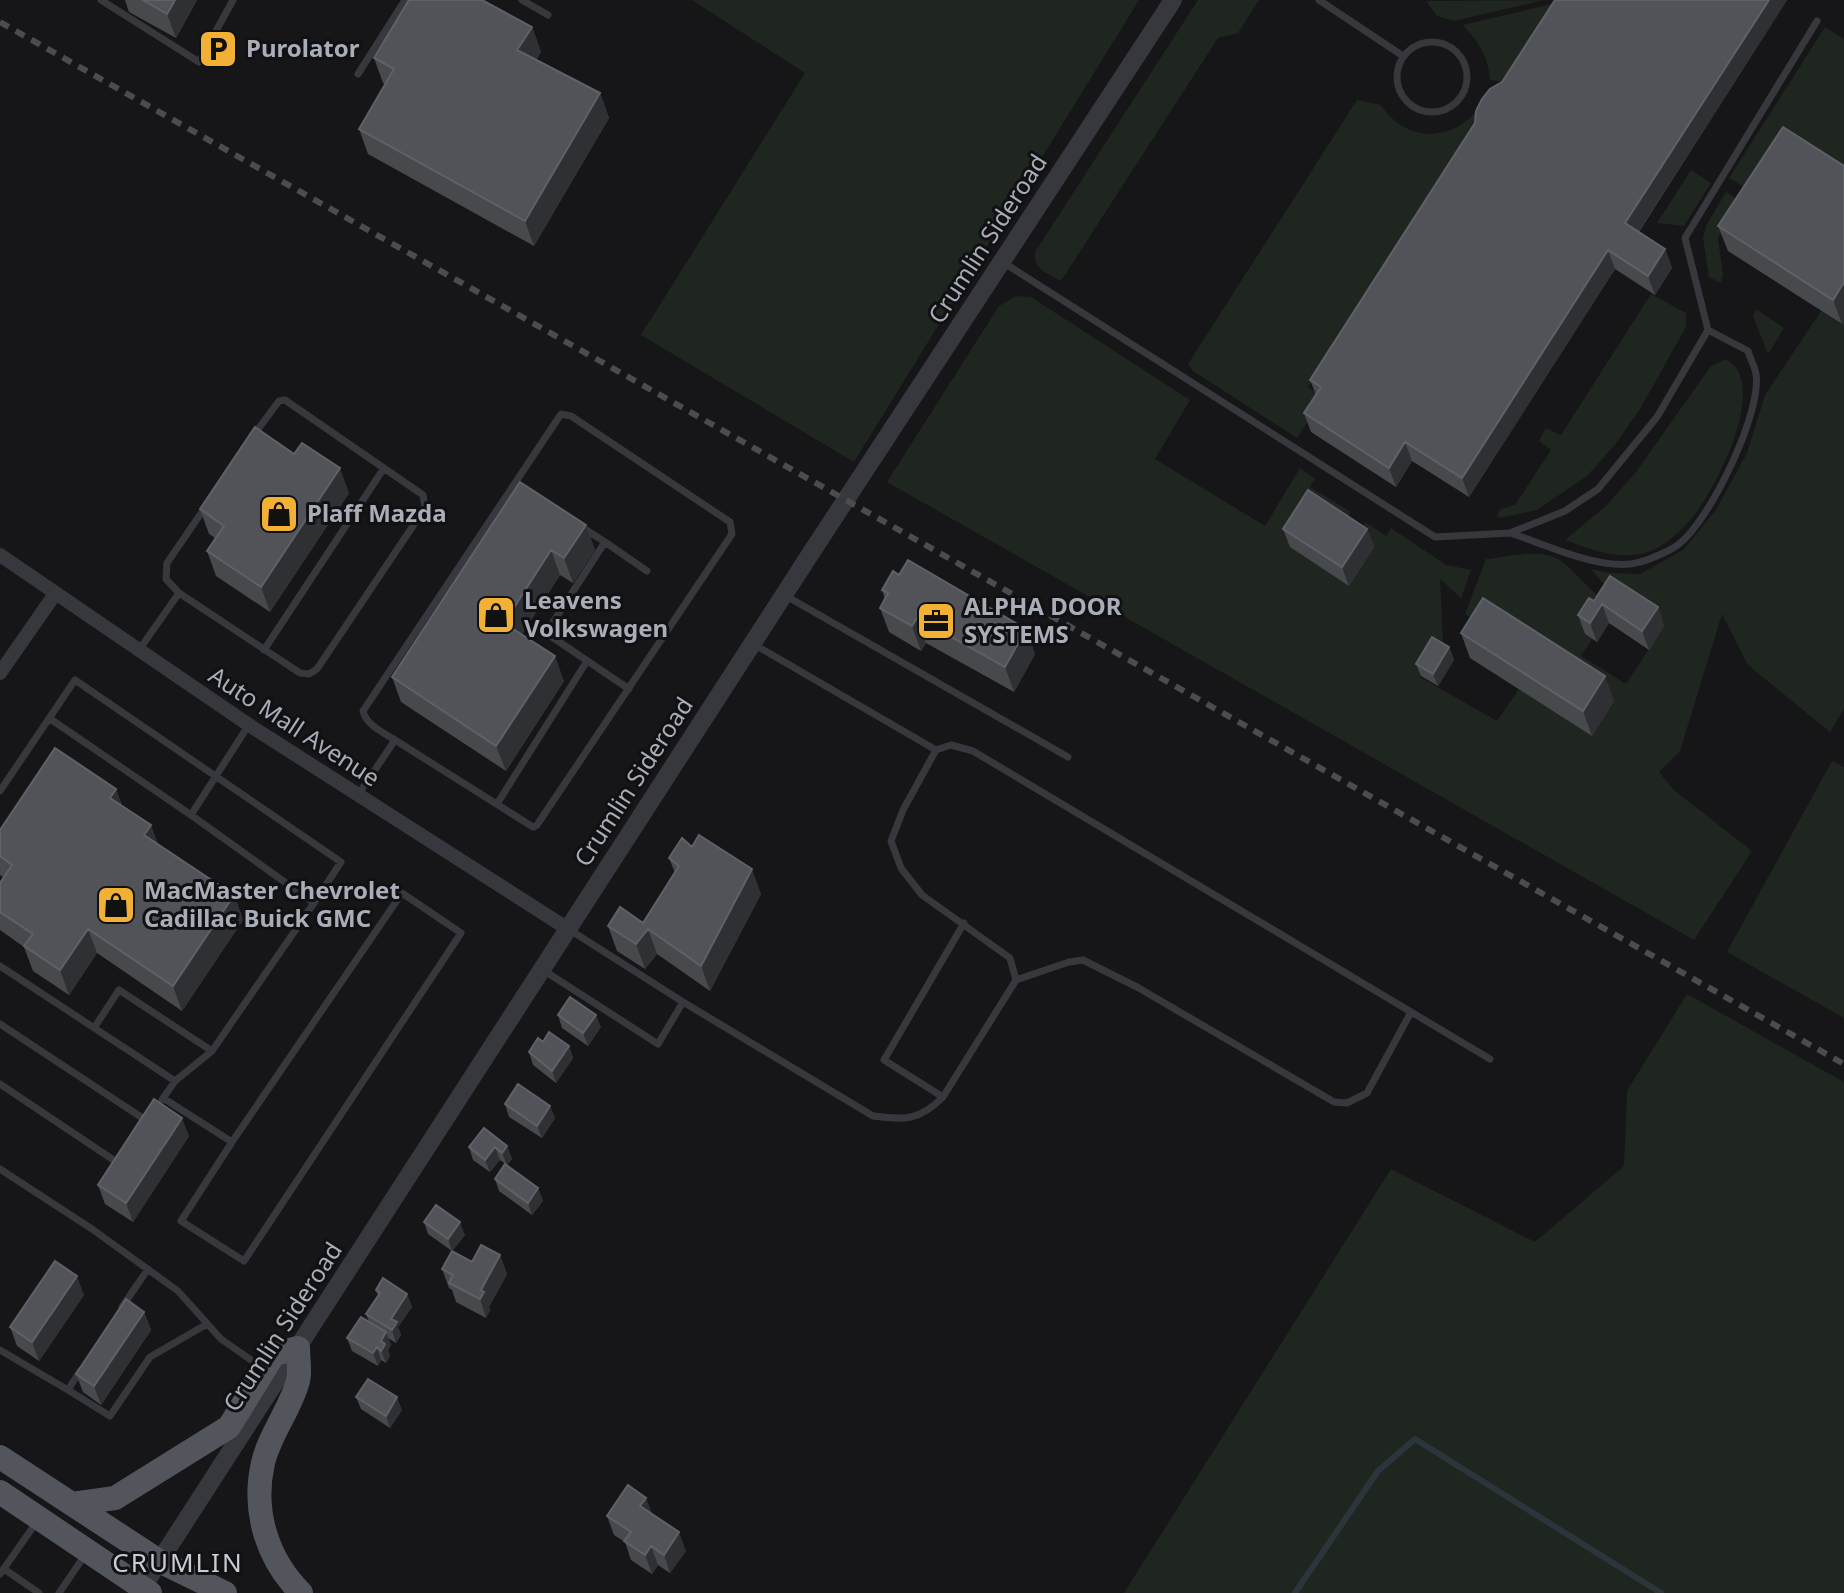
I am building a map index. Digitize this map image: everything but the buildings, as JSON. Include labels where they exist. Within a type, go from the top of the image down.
[{"type":"main road","points":[[72,1504],[115,1498],[229,1427],[274,1354],[298,1348],[299,1381],[263,1462],[259,1502],[267,1542],[286,1578],[301,1593]]},
{"type":"main road","points":[[0,1457],[159,1561],[225,1593]]},
{"type":"main road","points":[[0,1492],[143,1592]]},
{"type":"street","name":"Crumlin Sideroad","points":[[143,1592],[159,1561],[542,969],[1173,0]]},
{"type":"street","name":"Auto Mall Avenue","points":[[0,555],[249,725],[568,929]]},
{"type":"street","points":[[0,673],[55,594]]},
{"type":"lane","points":[[101,0],[199,62],[233,0]]},
{"type":"lane","points":[[358,74],[405,0]]},
{"type":"lane","points":[[522,0],[548,15]]},
{"type":"lane","points":[[1319,0],[1403,56]]},
{"type":"lane","points":[[1002,262],[1435,537],[1510,533],[1565,511],[1598,489],[1657,417],[1708,330],[1685,238],[1817,21]]},
{"type":"lane","points":[[1423,43],[1447,45],[1457,52],[1467,74],[1461,97],[1444,110],[1433,112],[1412,106],[1398,88],[1398,66],[1403,56],[1412,47],[1423,43]]},
{"type":"lane","points":[[1510,533],[1601,563],[1639,563],[1679,544],[1702,518],[1720,489],[1752,409],[1756,375],[1748,351],[1708,330]]},
{"type":"lane","points":[[211,498],[167,563],[166,579],[179,593],[264,650],[300,673],[309,674],[317,669],[425,508],[423,495],[285,400],[273,406],[247,445]]},
{"type":"lane","points":[[561,414],[566,414],[730,522],[732,534],[533,827],[369,723],[363,711],[516,481],[561,414]]},
{"type":"lane","points":[[264,650],[384,468]]},
{"type":"lane","points":[[516,481],[529,490]]},
{"type":"lane","points":[[567,516],[647,571]]},
{"type":"lane","points":[[605,542],[546,633],[629,689]]},
{"type":"lane","points":[[139,650],[179,593]]},
{"type":"lane","points":[[784,595],[1068,757]]},
{"type":"lane","points":[[753,644],[936,750]]},
{"type":"lane","points":[[497,804],[587,661]]},
{"type":"lane","points":[[0,791],[75,680],[341,862],[212,1051],[175,1081],[140,1131]]},
{"type":"lane","points":[[49,718],[314,903]]},
{"type":"lane","points":[[191,815],[249,725]]},
{"type":"lane","points":[[358,795],[395,740]]},
{"type":"lane","points":[[1016,980],[1010,958],[922,895],[901,868],[891,841],[903,810],[936,750],[951,745],[973,751],[1490,1059]]},
{"type":"lane","points":[[402,893],[461,933],[244,1261],[181,1221],[232,1142],[402,893]]},
{"type":"lane","points":[[943,1097],[884,1060],[964,923]]},
{"type":"lane","points":[[568,929],[873,1116],[900,1120],[928,1112],[943,1097],[1016,980],[1069,962],[1083,960],[1137,987],[1334,1102],[1347,1103],[1367,1093],[1411,1012]]},
{"type":"lane","points":[[0,966],[175,1081]]},
{"type":"lane","points":[[542,969],[658,1044],[683,1002]]},
{"type":"lane","points":[[94,1028],[119,990],[212,1051]]},
{"type":"lane","points":[[0,1024],[147,1121]]},
{"type":"lane","points":[[0,1084],[118,1163],[125,1152]]},
{"type":"lane","points":[[163,1098],[232,1142]]},
{"type":"lane","points":[[0,1169],[178,1291],[221,1339],[263,1368]]},
{"type":"lane","points":[[116,1317],[148,1269]]},
{"type":"lane","points":[[0,1350],[110,1416],[150,1357],[207,1324]]},
{"type":"lane","points":[[68,1390],[84,1366]]},
{"type":"lane","points":[[39,1518],[2,1571],[39,1593]]},
{"type":"lane","points":[[59,1593],[87,1552]]},
{"type":"shaded area","points":[[692,0],[1139,0],[854,462],[641,335],[805,73]]},
{"type":"shaded area","points":[[1198,0],[1259,0],[1238,33],[1218,38],[1061,281],[1039,267],[1035,252]]},
{"type":"shaded area","points":[[1544,0],[1454,21],[1437,16],[1426,1]]},
{"type":"shaded area","points":[[1569,0],[1520,84],[1490,80],[1482,50],[1463,25]]},
{"type":"shaded area","points":[[1825,27],[1844,39],[1844,185],[1762,198],[1729,178]]},
{"type":"shaded area","points":[[1488,90],[1515,92],[1308,387],[1319,395],[1321,401],[1297,438],[1193,371],[1188,364],[1357,100],[1381,105],[1393,120],[1408,129],[1439,133],[1468,119]]},
{"type":"shaded area","points":[[1691,170],[1711,183],[1684,226],[1657,223]]},
{"type":"shaded area","points":[[1726,192],[1741,202],[1718,238],[1723,274],[1721,283],[1709,277],[1703,238],[1706,226]]},
{"type":"shaded area","points":[[1651,294],[1686,313],[1686,327],[1640,409],[1614,446],[1587,476],[1537,510],[1500,518],[1497,515],[1501,509],[1515,505],[1551,450],[1539,441],[1546,428],[1561,435]]},
{"type":"shaded area","points":[[1016,296],[1031,297],[1190,400],[1155,459],[1265,526],[1300,468],[1315,479],[1310,487],[1351,512],[1342,526],[1357,536],[1365,522],[1386,536],[1391,528],[1446,565],[1471,570],[1461,598],[1440,579],[1443,642],[1448,645],[1444,654],[1436,650],[1420,677],[1497,721],[1519,689],[1592,735],[1614,700],[1465,614],[1486,559],[1542,554],[1558,559],[1569,568],[1602,599],[1585,634],[1592,639],[1581,656],[1626,684],[1664,626],[1608,589],[1591,569],[1640,574],[1683,550],[1716,510],[1747,453],[1765,395],[1821,311],[1841,324],[1844,321],[1844,709],[1830,732],[1748,665],[1722,614],[1680,751],[1659,772],[1674,790],[1752,851],[1694,940],[887,482],[999,306]]},
{"type":"shaded area","points":[[1756,309],[1784,328],[1768,354],[1753,316]]},
{"type":"shaded area","points":[[1726,359],[1738,372],[1743,390],[1741,413],[1725,462],[1702,504],[1687,523],[1660,546],[1637,554],[1606,553],[1565,540],[1607,505],[1636,472],[1711,366]]},
{"type":"shaded area","points":[[1832,761],[1844,767],[1844,1018],[1727,952]]},
{"type":"shaded area","points":[[1687,994],[1844,1082],[1844,1593],[1124,1593],[1391,1169],[1535,1242],[1624,1166],[1627,1091]]},
{"type":"waterway","points":[[1295,1593],[1378,1471],[1415,1439],[1661,1593]]},
{"type":"railway","points":[[0,22],[1844,1064]]},
{"type":"place","name":"Purolator","points":[[218,49]]},
{"type":"place","name":"Plaff Mazda","points":[[279,514]]},
{"type":"place","name":"Leavens Volkswagen","points":[[496,615]]},
{"type":"place","name":"ALPHA DOOR SYSTEMS","points":[[936,621]]},
{"type":"place","name":"MacMaster Chevrolet Cadillac Buick GMC","points":[[116,905]]},
{"type":"district","name":"CRUMLIN","points":[[178,1563]]}]
